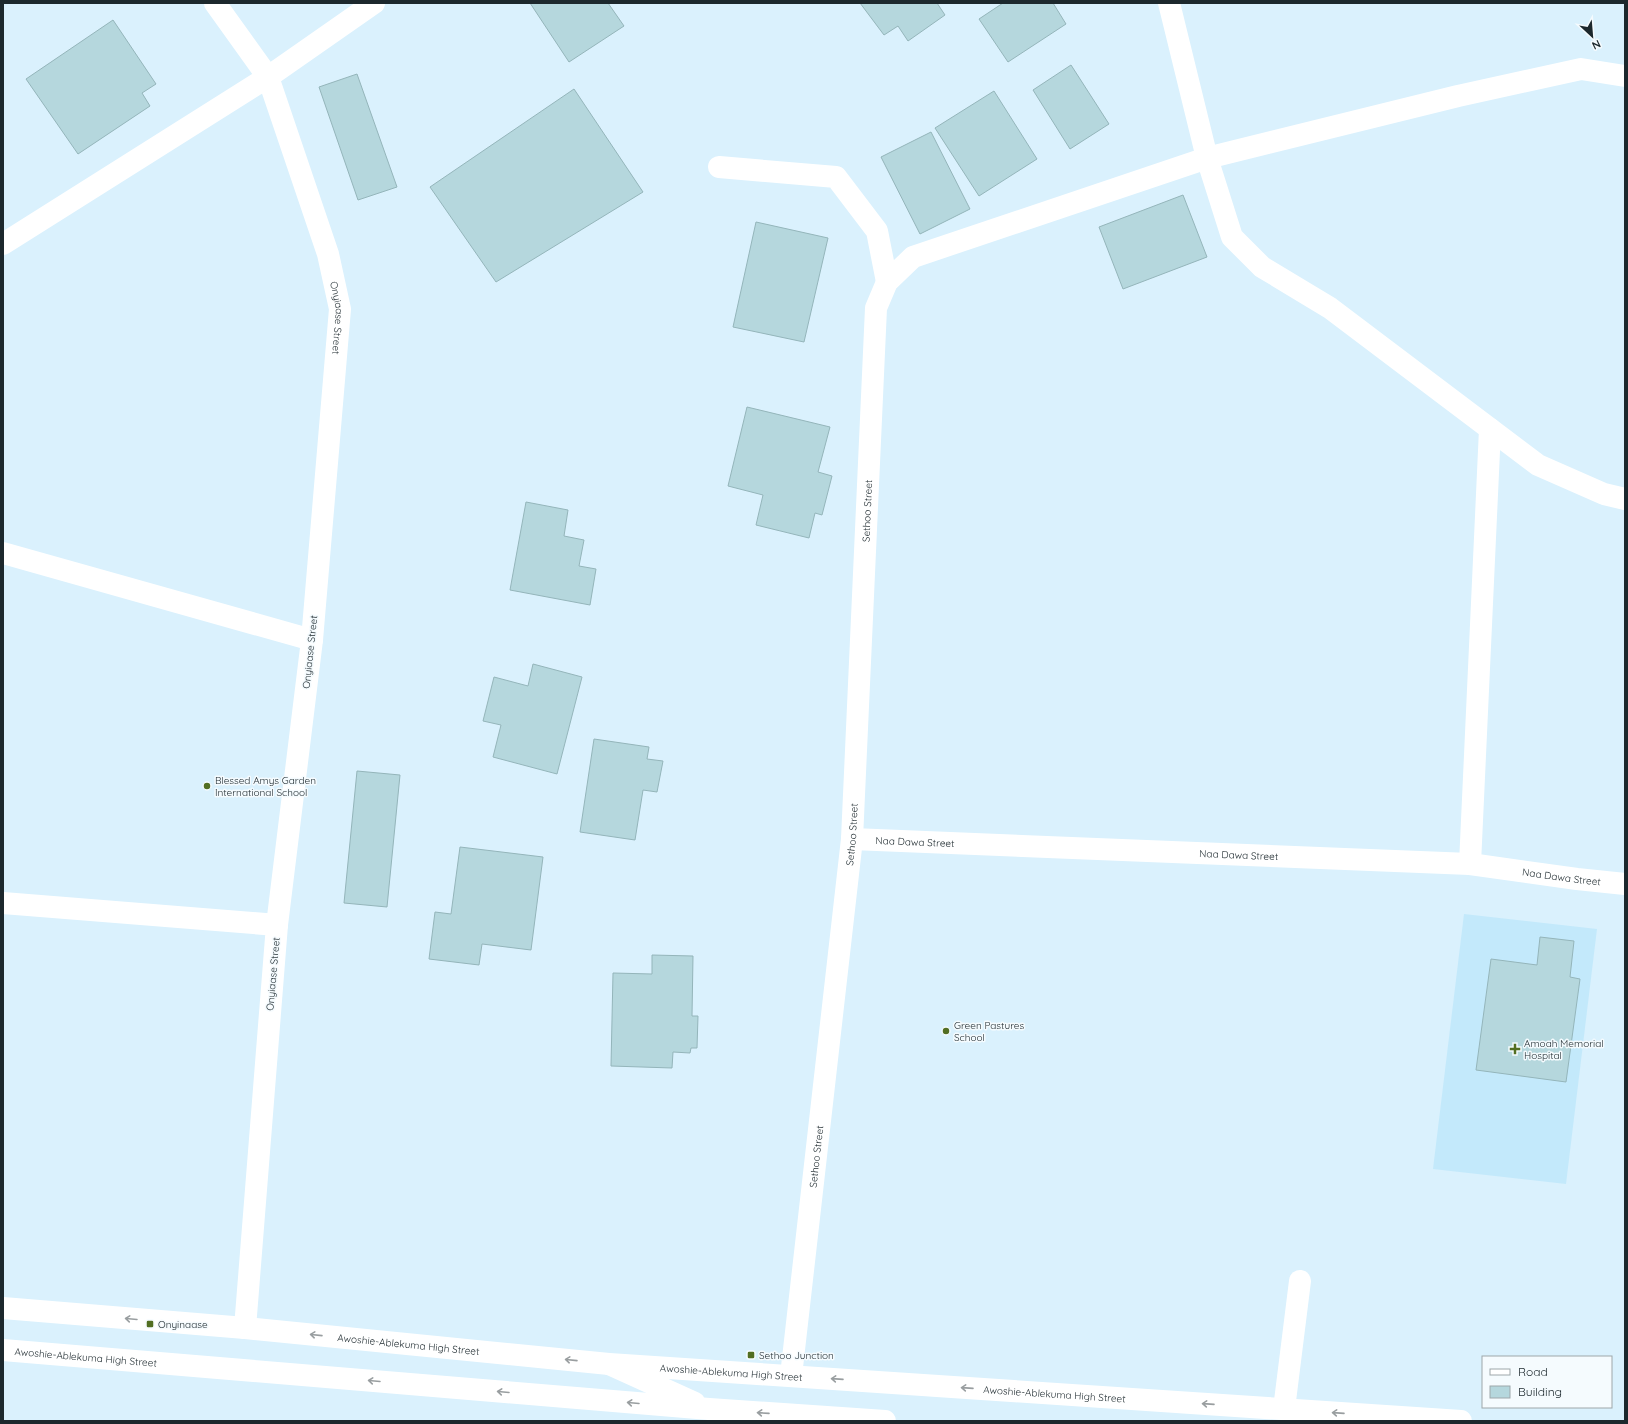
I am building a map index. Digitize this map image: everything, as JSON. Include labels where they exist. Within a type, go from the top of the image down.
[{"type":"street","name":"Onyiaase Street","points":[[215,3],[268,77],[328,254],[340,309],[312,640],[277,925],[245,1328]]},
{"type":"street","points":[[3,244],[268,77],[374,3]]},
{"type":"street","points":[[1169,3],[1207,158],[1232,237],[1262,267],[1330,308],[1538,465],[1604,494],[1625,499]]},
{"type":"street","points":[[885,287],[913,257],[1207,158],[1458,96],[1581,69],[1625,76]]},
{"type":"street","points":[[719,167],[836,177],[877,231],[885,287]]},
{"type":"street","name":"Sethoo Street","points":[[791,1376],[852,839],[876,308],[885,287]]},
{"type":"street","points":[[1470,864],[1490,429]]},
{"type":"street","points":[[3,553],[312,640]]},
{"type":"street","name":"Naa Dawa Street","points":[[852,839],[1470,864],[1625,884]]},
{"type":"street","points":[[3,903],[277,925]]},
{"type":"street","points":[[1284,1409],[1300,1281]]},
{"type":"street","name":"Awoshie-Ablekuma High Street","points":[[3,1308],[245,1328],[609,1364],[1461,1421]]},
{"type":"street","name":"Awoshie-Ablekuma High Street","points":[[3,1350],[709,1409],[885,1421]]},
{"type":"street","points":[[609,1364],[709,1409]]},
{"type":"shaded area","name":"Amoah Memorial Hospital","points":[[1464,914],[1597,929],[1566,1184],[1433,1169]]},
{"type":"building","points":[[530,3],[608,3],[624,26],[569,62]]},
{"type":"building","points":[[860,3],[937,3],[945,15],[908,41],[898,26],[884,35]]},
{"type":"building","points":[[1003,3],[1053,3],[1066,24],[1008,62],[979,19]]},
{"type":"building","points":[[113,20],[156,84],[142,93],[150,106],[78,154],[26,79]]},
{"type":"building","points":[[1071,65],[1109,124],[1070,149],[1033,90]]},
{"type":"building","points":[[357,74],[397,187],[358,200],[319,87]]},
{"type":"building","points":[[574,89],[643,192],[496,282],[430,187]]},
{"type":"building","points":[[994,91],[1037,159],[979,196],[935,128]]},
{"type":"building","points":[[931,132],[970,209],[920,234],[881,157]]},
{"type":"building","points":[[1183,195],[1207,257],[1123,289],[1099,227]]},
{"type":"building","points":[[756,222],[828,238],[804,342],[733,327]]},
{"type":"building","points":[[747,407],[830,427],[818,472],[832,476],[822,515],[815,513],[809,538],[756,525],[763,495],[728,486]]},
{"type":"building","points":[[526,502],[568,510],[564,536],[584,540],[579,566],[596,569],[590,605],[510,590]]},
{"type":"building","points":[[533,664],[582,677],[557,774],[493,757],[501,725],[483,721],[494,677],[528,686]]},
{"type":"building","points":[[594,739],[649,747],[647,759],[663,761],[657,792],[643,790],[635,840],[580,832]]},
{"type":"building","points":[[357,771],[400,775],[387,907],[344,903]]},
{"type":"building","points":[[460,847],[543,857],[531,950],[482,944],[479,965],[429,959],[435,912],[451,914]]},
{"type":"building","points":[[1540,937],[1574,941],[1570,977],[1580,979],[1566,1082],[1476,1070],[1491,959],[1537,965]]},
{"type":"building","points":[[652,955],[693,956],[692,1016],[698,1016],[697,1048],[691,1048],[690,1053],[673,1052],[672,1068],[611,1066],[613,973],[652,974]]},
{"type":"place","name":"Blessed Amys Garden International School","points":[[207,786]]},
{"type":"place","name":"Green Pastures School","points":[[946,1031]]},
{"type":"place","name":"Amoah Memorial Hospital","points":[[1515,1049]]},
{"type":"place","name":"Onyinaase","points":[[150,1324]]},
{"type":"place","name":"Sethoo Junction","points":[[751,1355]]}]
